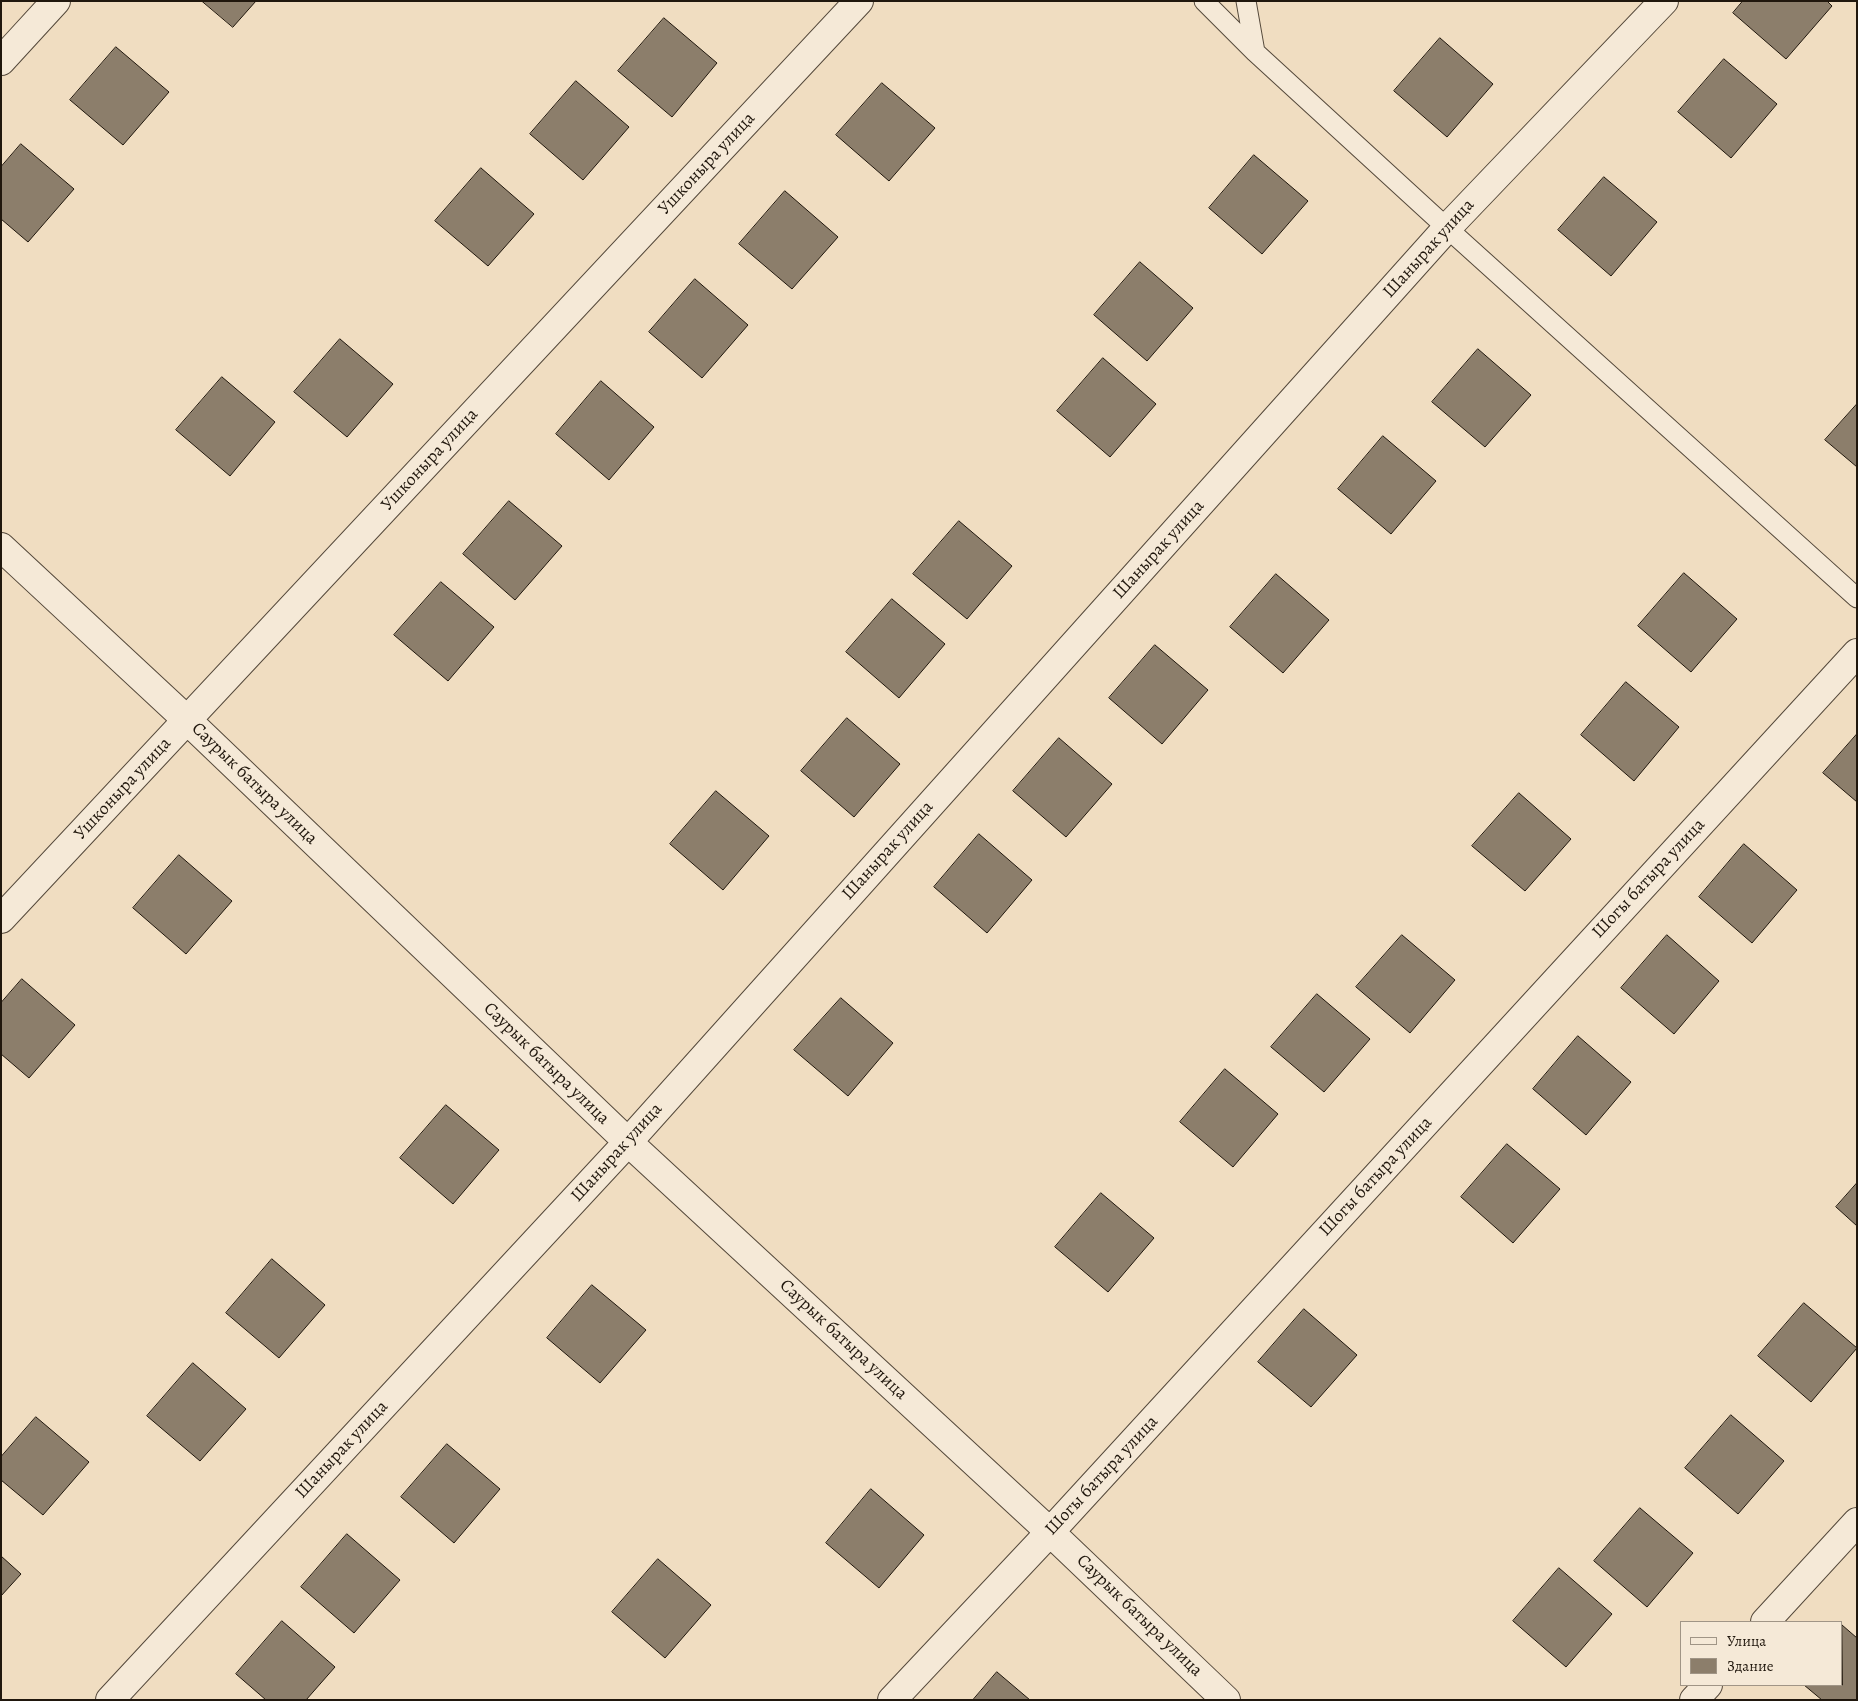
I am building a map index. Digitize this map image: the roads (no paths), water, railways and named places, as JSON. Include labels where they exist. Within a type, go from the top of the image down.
[{"type":"street","points":[[1,61],[56,1]]},
{"type":"street","name":"Ушконыра улица","points":[[1,919],[859,1]]},
{"type":"street","name":"Шанырак улица","points":[[110,1700],[628,1142],[1447,228],[1664,1]]},
{"type":"street","name":"Саурык батыра улица","points":[[1,547],[186,720],[628,1142],[1050,1532],[1226,1700]]},
{"type":"street","name":"Шогы батыра улица","points":[[892,1700],[1050,1532],[1857,653]]},
{"type":"street","points":[[1766,1621],[1857,1522]]},
{"type":"street","points":[[1694,1700],[1707,1686]]},
{"type":"lane","points":[[1204,1],[1255,52],[1447,228],[1857,598]]},
{"type":"lane","points":[[1246,1],[1255,52]]}]
